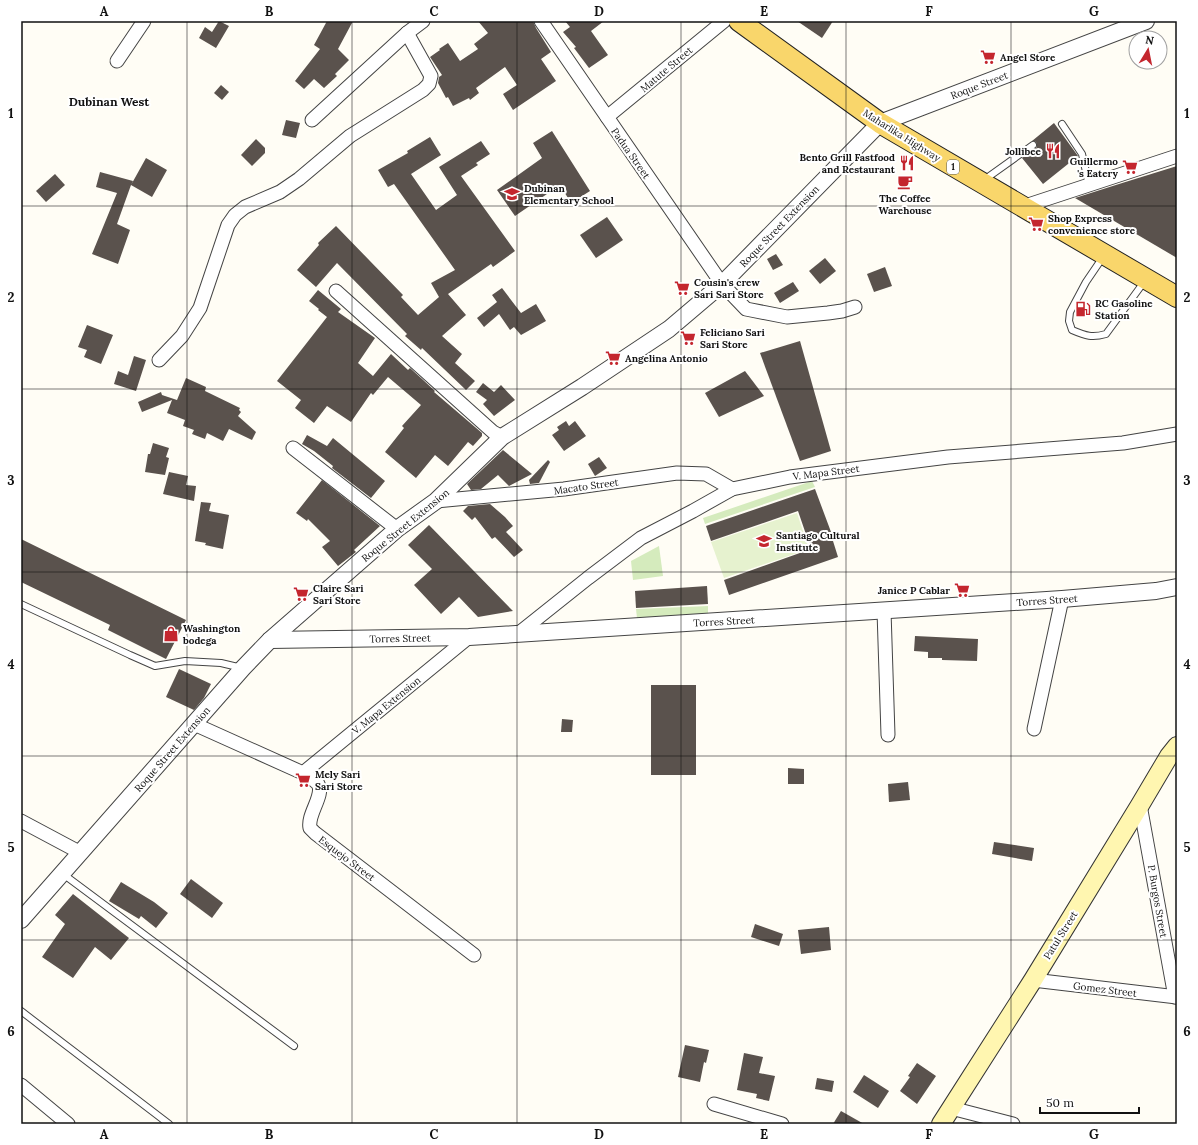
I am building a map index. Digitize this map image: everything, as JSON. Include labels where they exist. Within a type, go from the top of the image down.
[{"type":"main road","name":"Maharlika Highway","points":[[739,21],[880,124],[1147,278],[1177,297]]},
{"type":"main road","name":"Patul Street","points":[[941,1124],[1033,980],[1174,752]]},
{"type":"street","points":[[117,60],[144,21]]},
{"type":"street","points":[[312,120],[407,33],[423,21]]},
{"type":"street","name":"Padua Street","points":[[541,21],[722,284],[746,309],[786,317],[828,313],[856,307]]},
{"type":"street","name":"Matute Street","points":[[607,118],[724,21]]},
{"type":"street","name":"Roque Street","points":[[880,124],[1146,21]]},
{"type":"street","points":[[159,360],[182,336],[200,308],[228,225],[235,215],[245,207],[280,192],[299,179],[350,136],[423,90],[429,84],[431,76],[407,33]]},
{"type":"street","name":"Roque Street Extension","points":[[23,915],[81,853],[243,668],[270,640],[397,529],[436,501],[502,437],[582,387],[669,329],[722,284],[880,124]]},
{"type":"street","points":[[1022,207],[1177,156]]},
{"type":"street","points":[[336,291],[494,432],[502,437]]},
{"type":"street","name":"V. Mapa Street","points":[[519,633],[641,538],[732,489],[790,477],[948,457],[1123,443],[1177,434]]},
{"type":"street","points":[[293,448],[397,529]]},
{"type":"street","name":"Macato Street","points":[[436,501],[564,489],[677,473],[706,474],[732,489]]},
{"type":"street","name":"Torres Street","points":[[270,640],[469,637],[1062,599],[1156,591],[1177,587]]},
{"type":"street","points":[[1034,729],[1062,599]]},
{"type":"street","points":[[884,611],[888,735]]},
{"type":"street","name":"V. Mapa Extension","points":[[303,773],[469,637]]},
{"type":"street","name":"Esquejo Street","points":[[194,724],[303,773],[318,784],[319,797],[309,822],[310,828],[474,955]]},
{"type":"street","name":"P. Burgos Street","points":[[1140,805],[1176,997]]},
{"type":"street","points":[[21,821],[81,853]]},
{"type":"street","name":"Gomez Street","points":[[1033,980],[1176,997]]},
{"type":"street","points":[[21,1085],[68,1124]]},
{"type":"street","points":[[714,1104],[782,1124]]},
{"type":"street","points":[[951,1108],[1013,1124]]},
{"type":"lane","points":[[1062,124],[1082,154],[1089,185]]},
{"type":"lane","points":[[980,183],[1033,145]]},
{"type":"lane","points":[[1105,254],[1086,282],[1070,312],[1069,321],[1072,330],[1085,336],[1096,337],[1106,334],[1147,278]]},
{"type":"lane","points":[[21,604],[130,656],[155,666],[185,661],[221,663],[243,668]]},
{"type":"lane","points":[[62,874],[294,1046]]},
{"type":"lane","points":[[21,1011],[169,1124]]},
{"type":"green space","points":[[812,481],[815,487],[705,524],[703,518]]},
{"type":"green space","points":[[797,513],[809,549],[724,578],[711,542]]},
{"type":"green space","points":[[659,546],[663,576],[633,580],[631,561]]},
{"type":"green space","points":[[708,606],[708,614],[637,618],[636,609]]},
{"type":"building","points":[[219,21],[229,26],[216,48],[199,38],[205,27],[212,32]]},
{"type":"building","points":[[327,21],[353,21],[338,49],[349,60],[335,74],[337,76],[324,88],[314,79],[304,89],[295,81],[320,49],[314,45]]},
{"type":"building","points":[[478,21],[533,21],[551,52],[541,59],[556,81],[513,110],[503,94],[517,85],[505,67],[476,88],[479,93],[470,100],[469,98],[453,106],[448,97],[446,98],[438,83],[439,77],[442,75],[430,57],[448,43],[460,61],[478,49],[474,44],[488,33]]},
{"type":"building","points":[[565,21],[604,21],[591,31],[608,55],[589,68],[574,48],[576,47],[563,32],[570,27]]},
{"type":"building","points":[[797,21],[833,21],[822,38]]},
{"type":"building","points":[[221,85],[229,92],[222,100],[214,93]]},
{"type":"building","points":[[286,120],[300,123],[296,138],[282,135]]},
{"type":"building","name":"Jollibee","points":[[1054,123],[1078,156],[1043,184],[1022,158],[1037,147],[1036,142],[1032,141]]},
{"type":"building","points":[[552,131],[590,191],[571,203],[560,185],[515,216],[497,190],[542,158],[533,143]]},
{"type":"building","points":[[430,137],[441,155],[411,174],[436,210],[457,195],[439,167],[481,141],[490,154],[476,163],[478,165],[461,176],[515,251],[493,267],[491,264],[448,294],[466,315],[442,336],[462,354],[455,363],[475,381],[466,390],[422,348],[421,350],[405,336],[407,334],[337,263],[316,287],[297,270],[319,245],[318,243],[336,226],[403,295],[401,297],[418,315],[439,297],[431,283],[455,270],[394,184],[388,187],[378,170],[408,153],[407,151]]},
{"type":"building","points":[[256,139],[265,148],[265,153],[252,166],[241,155]]},
{"type":"building","points":[[146,158],[167,170],[152,197],[131,185]]},
{"type":"building","points":[[1177,166],[1177,258],[1075,198],[1119,184]]},
{"type":"building","points":[[100,172],[133,181],[117,224],[130,230],[118,264],[92,254],[117,193],[96,187]]},
{"type":"building","points":[[55,174],[65,185],[46,202],[36,191]]},
{"type":"building","points":[[607,217],[623,240],[596,258],[580,235]]},
{"type":"building","points":[[776,254],[783,265],[773,270],[767,259]]},
{"type":"building","points":[[825,258],[836,271],[820,284],[809,271]]},
{"type":"building","points":[[885,267],[892,286],[874,292],[867,274]]},
{"type":"building","points":[[793,282],[799,291],[780,303],[774,293]]},
{"type":"building","points":[[502,288],[521,313],[536,304],[546,321],[521,335],[514,327],[510,330],[499,314],[484,327],[477,318],[497,302],[492,295]]},
{"type":"building","points":[[318,290],[341,309],[338,312],[375,338],[358,363],[373,376],[391,354],[408,370],[410,368],[435,391],[434,392],[482,433],[482,436],[473,446],[468,442],[448,466],[435,455],[416,478],[385,452],[404,428],[402,426],[421,405],[388,377],[373,395],[371,393],[351,422],[327,406],[314,423],[295,408],[301,400],[277,381],[327,317],[309,301]]},
{"type":"building","points":[[87,325],[113,335],[101,364],[84,357],[87,350],[78,347]]},
{"type":"building","points":[[800,341],[831,451],[800,461],[760,353]]},
{"type":"building","points":[[134,356],[146,360],[136,391],[114,384],[118,371],[128,375]]},
{"type":"building","points":[[745,371],[764,396],[719,417],[705,393]]},
{"type":"building","points":[[186,378],[206,387],[205,391],[240,408],[239,410],[241,412],[238,416],[256,432],[252,440],[229,429],[223,441],[207,433],[205,439],[192,434],[194,430],[183,426],[185,420],[167,413],[172,400],[142,412],[138,402],[161,392],[162,395],[177,400]]},
{"type":"building","points":[[483,383],[494,392],[501,385],[515,400],[494,416],[483,404],[487,400],[476,392]]},
{"type":"building","points":[[566,421],[569,426],[575,421],[586,436],[564,451],[552,435],[559,430],[557,427]]},
{"type":"building","points":[[307,435],[327,446],[333,438],[385,481],[371,498],[332,468],[333,466],[314,451],[302,444]]},
{"type":"building","points":[[153,443],[169,448],[166,457],[169,458],[165,475],[145,472],[148,454],[150,454]]},
{"type":"building","points":[[503,450],[532,474],[509,486],[498,475],[481,489],[471,490],[467,484]]},
{"type":"building","points":[[599,457],[607,468],[595,476],[588,464]]},
{"type":"building","points":[[548,460],[550,462],[539,483],[530,484],[529,480]]},
{"type":"building","points":[[169,472],[188,476],[186,485],[196,486],[194,501],[163,494]]},
{"type":"building","points":[[322,480],[380,526],[354,550],[356,552],[338,566],[322,547],[330,541],[308,519],[307,521],[296,513]]},
{"type":"building","points":[[815,489],[834,540],[833,541],[838,557],[729,595],[724,580],[811,549],[798,511],[711,541],[706,526]]},
{"type":"building","points":[[201,502],[211,503],[209,511],[229,515],[223,549],[195,541]]},
{"type":"building","points":[[490,504],[513,526],[506,532],[523,550],[514,557],[495,537],[492,539],[475,517],[472,520],[463,511],[468,506]]},
{"type":"building","points":[[429,525],[513,611],[478,617],[459,597],[441,614],[414,585],[432,569],[408,545]]},
{"type":"building","points":[[21,539],[186,620],[166,659],[108,630],[110,625],[21,582]]},
{"type":"building","points":[[707,586],[708,604],[636,608],[635,591]]},
{"type":"building","points":[[915,636],[978,639],[977,661],[928,658],[928,652],[914,651]]},
{"type":"building","points":[[179,669],[211,684],[204,698],[194,710],[166,697]]},
{"type":"building","points":[[651,685],[696,685],[696,775],[651,775]]},
{"type":"building","points":[[562,719],[573,720],[572,732],[561,732]]},
{"type":"building","points":[[788,768],[804,769],[804,784],[788,784]]},
{"type":"building","points":[[908,782],[910,800],[889,802],[888,784]]},
{"type":"building","points":[[994,842],[1034,848],[1032,861],[992,854]]},
{"type":"building","points":[[191,879],[223,903],[212,918],[180,894]]},
{"type":"building","points":[[121,882],[154,902],[168,913],[156,928],[141,916],[139,919],[109,901]]},
{"type":"building","points":[[73,894],[129,938],[111,960],[95,947],[73,978],[42,957],[65,924],[55,915]]},
{"type":"building","points":[[755,924],[783,934],[779,946],[751,937]]},
{"type":"building","points":[[829,927],[831,950],[801,954],[798,930]]},
{"type":"building","points":[[685,1045],[709,1050],[706,1063],[704,1062],[700,1082],[678,1077]]},
{"type":"building","points":[[744,1053],[763,1057],[759,1073],[775,1076],[769,1101],[756,1098],[757,1094],[737,1090]]},
{"type":"building","points":[[917,1063],[936,1076],[917,1104],[900,1091],[910,1077],[908,1076]]},
{"type":"building","points":[[864,1075],[889,1091],[878,1108],[853,1092]]},
{"type":"building","points":[[817,1078],[834,1081],[832,1092],[815,1089]]},
{"type":"building","points":[[841,1111],[864,1124],[833,1124]]},
{"type":"place","name":"Angel Store","points":[[988,57]]},
{"type":"place","name":"Jollibee","points":[[1053,151]]},
{"type":"place","name":"Bento Grill Fastfood and Restaurant","points":[[907,163]]},
{"type":"place","name":"Guillermo 's Eatery","points":[[1130,167]]},
{"type":"place","name":"The Coffee Warehouse","points":[[905,182]]},
{"type":"place","name":"Dubinan Elementary School","points":[[512,194]]},
{"type":"place","name":"Shop Express convenience store","points":[[1036,224]]},
{"type":"place","name":"Cousin's crew Sari Sari Store","points":[[682,288]]},
{"type":"place","name":"RC Gasoline Station","points":[[1083,309]]},
{"type":"place","name":"Feliciano Sari Sari Store","points":[[688,338]]},
{"type":"place","name":"Angelina Antonio","points":[[613,358]]},
{"type":"place","name":"Santiago Cultural Institute","points":[[764,541]]},
{"type":"place","name":"Janice P Cablar","points":[[962,590]]},
{"type":"place","name":"Claire Sari Sari Store","points":[[301,594]]},
{"type":"place","name":"Washington bodega","points":[[171,634]]},
{"type":"place","name":"Mely Sari Sari Store","points":[[303,780]]},
{"type":"district","name":"Dubinan West","points":[[109,102]]}]
